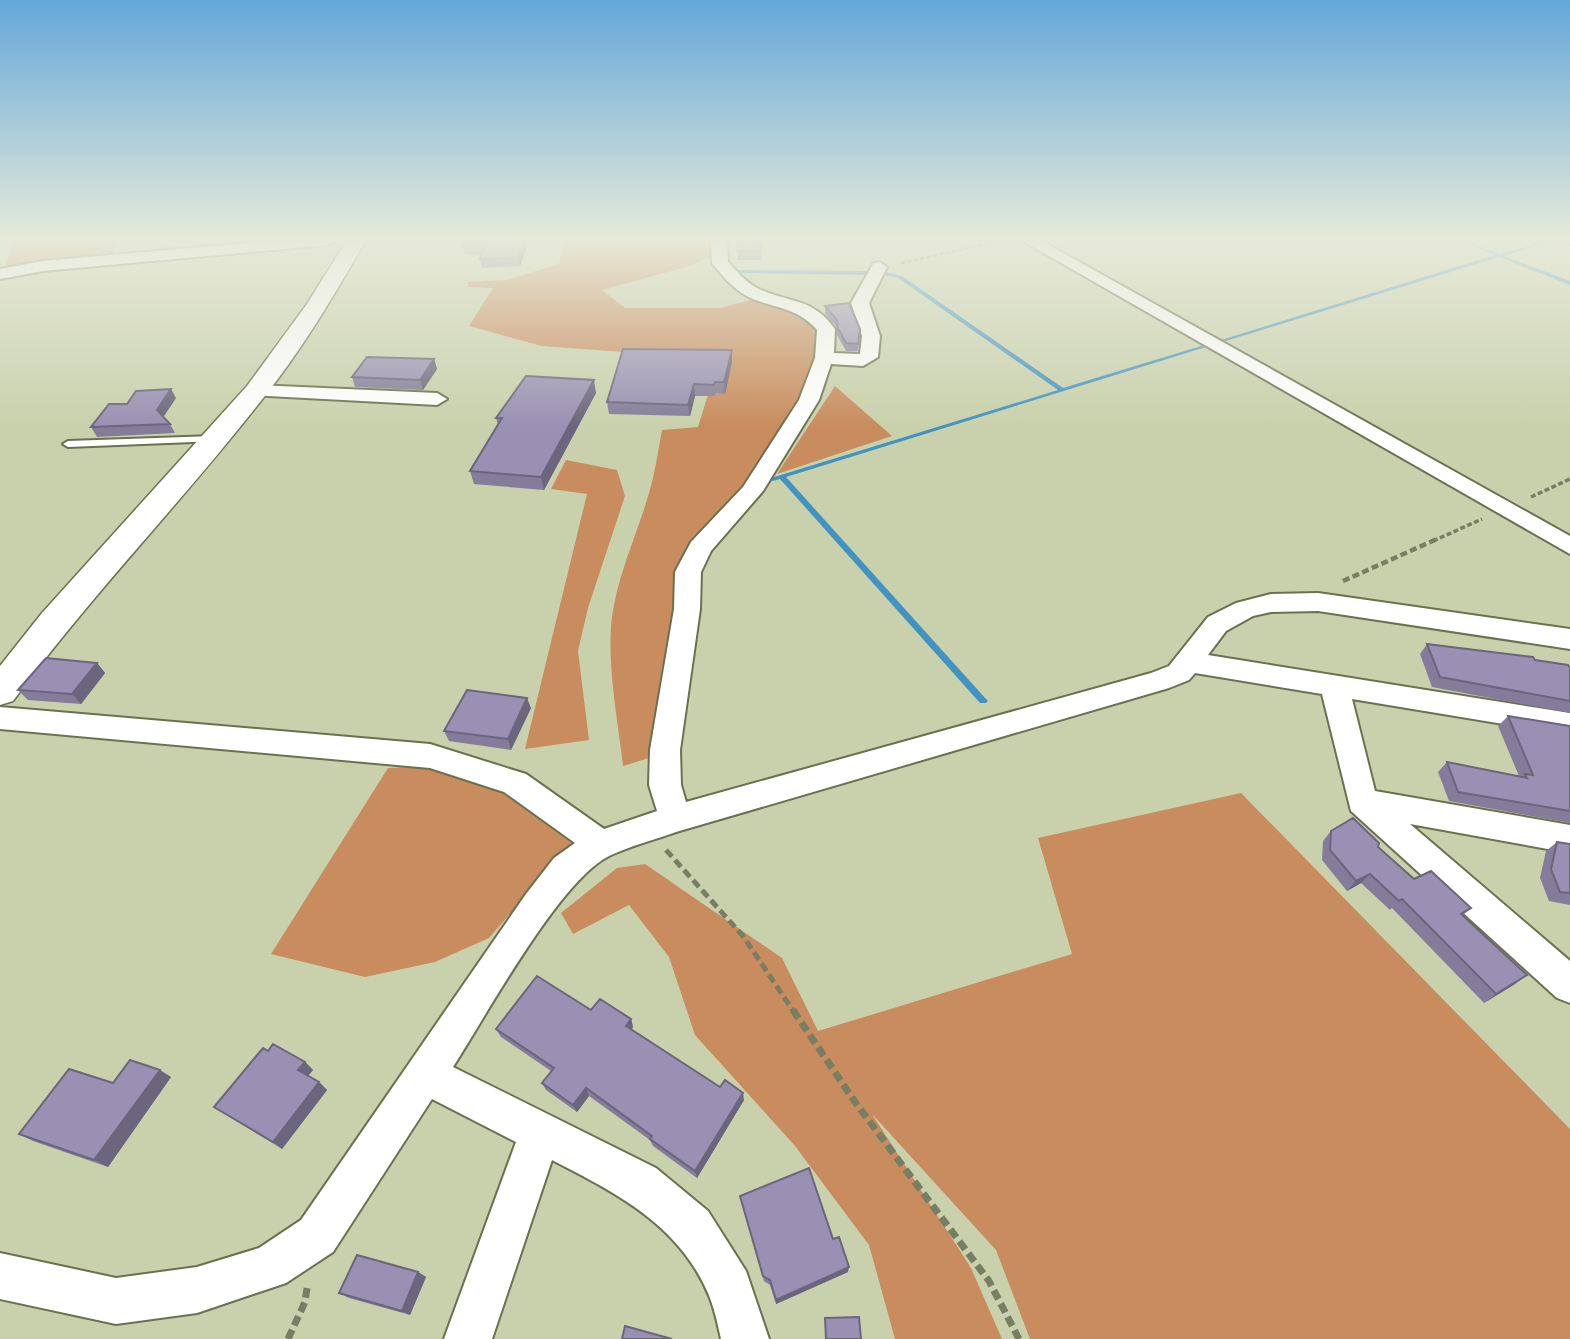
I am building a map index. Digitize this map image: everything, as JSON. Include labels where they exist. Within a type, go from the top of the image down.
[{"type":"street","points":[[0,692],[54,621],[256,391],[319,302]]},
{"type":"street","points":[[664,822],[665,750],[687,609],[688,572],[700,548],[752,491],[809,400],[824,358],[826,328],[816,315],[803,306],[791,302]]},
{"type":"street","points":[[824,358],[863,360],[869,357],[872,343],[870,328],[860,302]]},
{"type":"street","points":[[1139,302],[1570,546]]},
{"type":"street","points":[[256,391],[438,399]]},
{"type":"street","points":[[0,1276],[116,1301],[197,1290],[270,1267],[317,1236],[538,905],[566,869],[597,846],[664,822],[1141,687],[1179,673],[1217,624],[1245,608],[1270,603],[1318,602],[1570,639]]},
{"type":"street","points":[[1190,662],[1570,724]]},
{"type":"street","points":[[1334,686],[1362,802],[1570,985]]},
{"type":"street","points":[[0,718],[430,756],[515,783],[589,835],[597,846]]},
{"type":"street","points":[[1362,802],[1570,839]]},
{"type":"street","points":[[426,1075],[641,1183],[692,1227],[730,1287],[746,1339]]},
{"type":"street","points":[[468,1339],[540,1134]]},
{"type":"lane","points":[[68,444],[214,439]]},
{"type":"path","points":[[1318,602],[1334,585],[1570,479]]},
{"type":"path","points":[[664,822],[660,844],[743,936],[855,1102],[952,1227],[989,1281],[1019,1339]]},
{"type":"shaded area","points":[[484,302],[618,302],[625,308],[720,308],[741,302],[773,302],[819,323],[818,357],[804,394],[773,437],[748,485],[702,537],[652,757],[623,766],[611,662],[613,610],[651,485],[662,430],[698,427],[719,359],[542,346],[469,326]]},
{"type":"shaded area","points":[[835,386],[892,436],[777,474]]},
{"type":"shaded area","points":[[566,460],[617,470],[625,496],[588,608],[578,651],[589,740],[525,749],[587,494],[551,489]]},
{"type":"shaded area","points":[[427,766],[497,789],[572,842],[489,938],[435,962],[365,977],[271,954],[388,768]]},
{"type":"shaded area","points":[[1241,793],[1570,1129],[1570,1339],[1030,1339],[996,1250],[872,1114],[971,1268],[1002,1339],[895,1339],[869,1245],[795,1146],[695,1035],[669,957],[629,905],[573,934],[561,913],[617,868],[645,864],[782,958],[818,1031],[1072,954],[1038,838]]},
{"type":"building","points":[[849,303],[860,329],[858,344],[846,343],[837,320],[825,306]]},
{"type":"building","points":[[623,349],[732,350],[724,382],[715,382],[714,385],[694,384],[688,405],[607,402]]},
{"type":"building","points":[[367,357],[434,359],[420,380],[352,377]]},
{"type":"building","points":[[526,376],[594,380],[541,477],[470,471],[502,418],[496,418]]},
{"type":"building","points":[[171,389],[157,410],[170,424],[91,427],[109,404],[127,404],[136,391]]},
{"type":"building","points":[[1427,644],[1533,657],[1535,660],[1568,665],[1570,701],[1440,677]]},
{"type":"building","points":[[46,658],[97,663],[72,694],[18,690]]},
{"type":"building","points":[[467,690],[527,698],[508,739],[444,731]]},
{"type":"building","points":[[1508,716],[1570,726],[1570,811],[1458,792],[1447,762],[1527,778],[1525,774],[1533,775]]},
{"type":"building","points":[[1353,818],[1379,843],[1378,847],[1414,879],[1431,871],[1471,908],[1461,914],[1527,975],[1496,994],[1402,899],[1399,901],[1370,874],[1356,881],[1330,850],[1331,831]]},
{"type":"building","points":[[1557,842],[1570,844],[1570,893],[1560,892],[1551,869]]},
{"type":"building","points":[[537,976],[591,1010],[600,999],[631,1019],[626,1026],[720,1087],[725,1080],[743,1093],[695,1171],[586,1088],[573,1105],[542,1083],[554,1068],[496,1029]]},
{"type":"building","points":[[273,1044],[305,1062],[298,1070],[319,1082],[273,1142],[214,1107],[263,1048],[268,1051]]},
{"type":"building","points":[[130,1060],[160,1070],[94,1160],[19,1134],[69,1069],[113,1083]]},
{"type":"building","points":[[809,1168],[833,1239],[839,1237],[849,1267],[776,1300],[770,1280],[763,1276],[740,1196]]},
{"type":"building","points":[[357,1255],[418,1272],[402,1311],[339,1293]]},
{"type":"building","points":[[859,1317],[861,1339],[826,1339],[825,1318]]},
{"type":"building","points":[[625,1326],[672,1339],[622,1339]]},
{"type":"waterway","points":[[937,302],[1061,389]]},
{"type":"waterway","points":[[1224,340],[1346,302]]},
{"type":"waterway","points":[[773,479],[1203,347]]},
{"type":"waterway","points":[[782,477],[983,701]]}]
